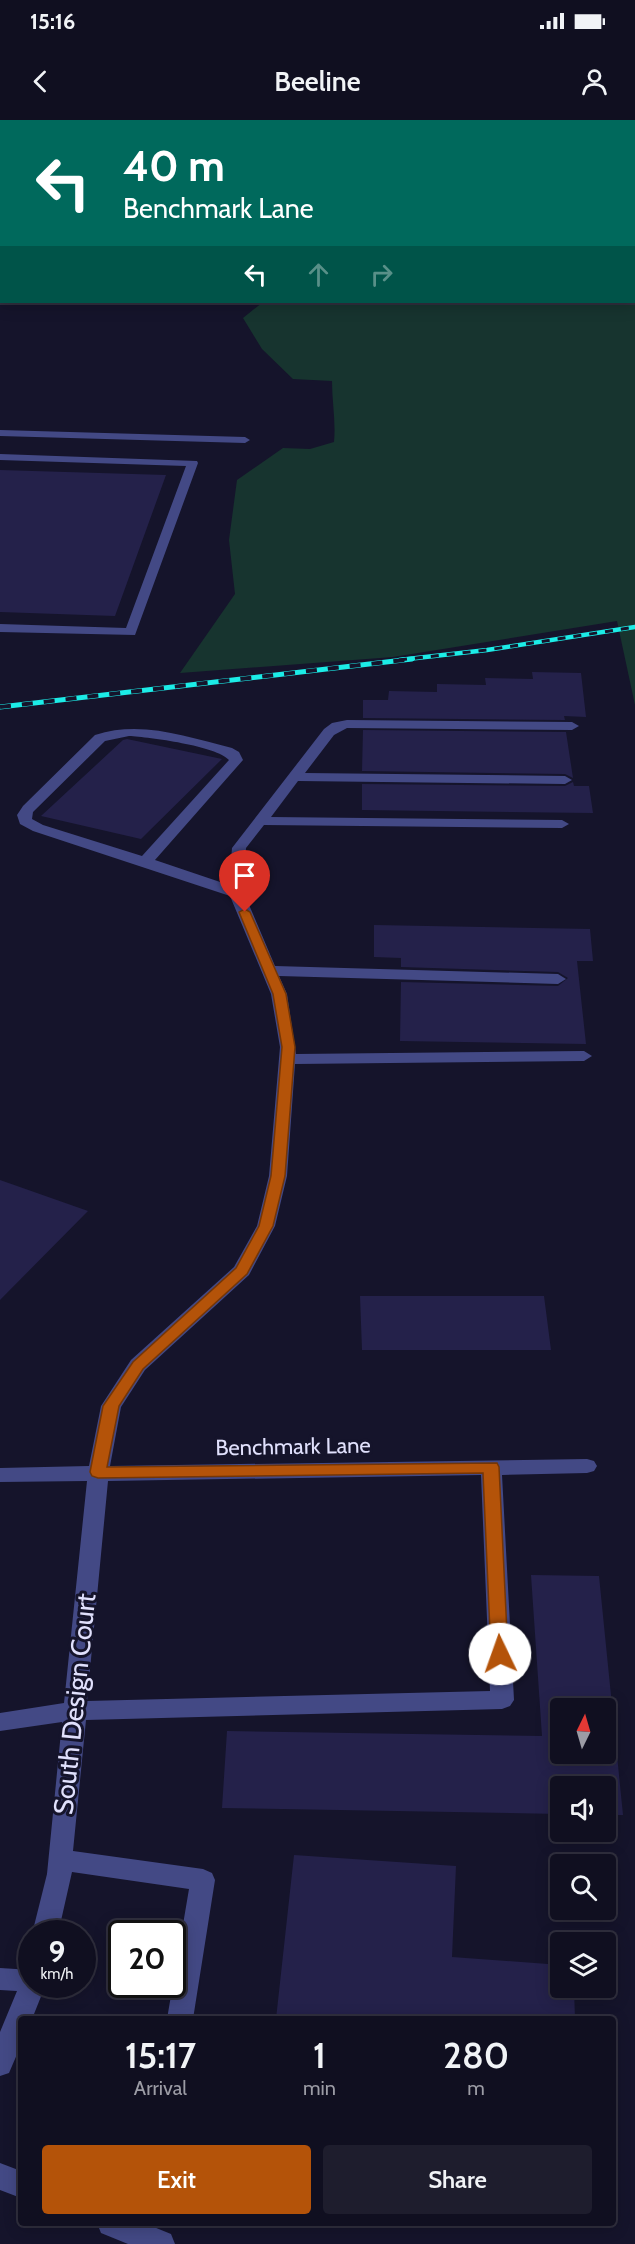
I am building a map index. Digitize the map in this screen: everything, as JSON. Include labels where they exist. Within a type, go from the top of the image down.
[{"type":"street","points":[[0,433],[245,440]]},
{"type":"street","points":[[0,457],[193,463],[131,632],[0,628]]},
{"type":"street","points":[[145,862],[236,760],[234,755],[144,733],[107,735],[100,738],[24,814],[25,821],[38,828],[236,893],[239,848],[329,732],[337,726],[347,724],[572,726]]},
{"type":"street","points":[[294,777],[565,780]]},
{"type":"street","points":[[260,821],[562,824]]},
{"type":"street","name":"South Design Court","points":[[48,1920],[60,1860],[98,1472],[111,1406],[138,1365],[242,1271],[266,1226],[278,1176],[288,1047],[279,994],[236,893]]},
{"type":"street","points":[[270,971],[558,979]]},
{"type":"street","points":[[287,1059],[584,1056]]},
{"type":"street","name":"Benchmark Lane","points":[[0,1475],[588,1466]]},
{"type":"street","points":[[0,1722],[74,1712],[502,1700],[491,1467]]},
{"type":"street","points":[[60,1860],[203,1880],[180,2016]]},
{"type":"street","points":[[0,1979],[18,1981]]},
{"type":"street","points":[[19,2016],[26,1998]]},
{"type":"street","points":[[0,2064],[18,2018]]},
{"type":"street","points":[[0,2176],[18,2184]]},
{"type":"street","points":[[118,2226],[162,2244]]},
{"type":"green space","points":[[262,303],[635,303],[635,705],[617,621],[393,657],[180,673],[235,594],[229,540],[237,480],[283,448],[310,449],[334,442],[332,381],[293,379],[262,349],[243,318]]},
{"type":"building","points":[[0,470],[166,475],[115,616],[0,612]]},
{"type":"building","points":[[532,672],[581,673],[586,717],[564,716],[565,720],[363,718],[363,700],[388,700],[389,691],[437,692],[437,684],[486,685],[485,678],[533,679]]},
{"type":"building","points":[[363,730],[566,732],[573,778],[565,774],[362,771]]},
{"type":"building","points":[[123,740],[222,759],[141,839],[41,816]]},
{"type":"building","points":[[573,782],[574,786],[589,786],[593,813],[362,810],[362,784],[565,786]]},
{"type":"building","points":[[374,925],[590,929],[593,961],[577,961],[586,1044],[400,1041],[401,982],[558,986],[568,978],[558,972],[401,967],[401,958],[374,957]]},
{"type":"building","points":[[0,1180],[88,1211],[0,1300]]},
{"type":"building","points":[[360,1296],[544,1296],[551,1350],[362,1350]]},
{"type":"building","points":[[531,1575],[599,1576],[611,1698],[550,1698],[550,1764],[616,1764],[616,1745],[623,1815],[616,1815],[616,1776],[550,1776],[550,1814],[222,1808],[227,1731],[542,1736]]},
{"type":"building","points":[[294,1855],[456,1866],[452,1957],[550,1964],[550,1998],[574,1998],[575,2016],[276,2016]]},
{"type":"railway","points":[[399,660],[487,650],[635,627]]},
{"type":"railway","points":[[0,707],[412,659]]},
{"type":"route","points":[[245,912],[279,994],[288,1047],[278,1176],[266,1226],[242,1271],[138,1365],[111,1406],[98,1472],[491,1467],[500,1654]]}]
